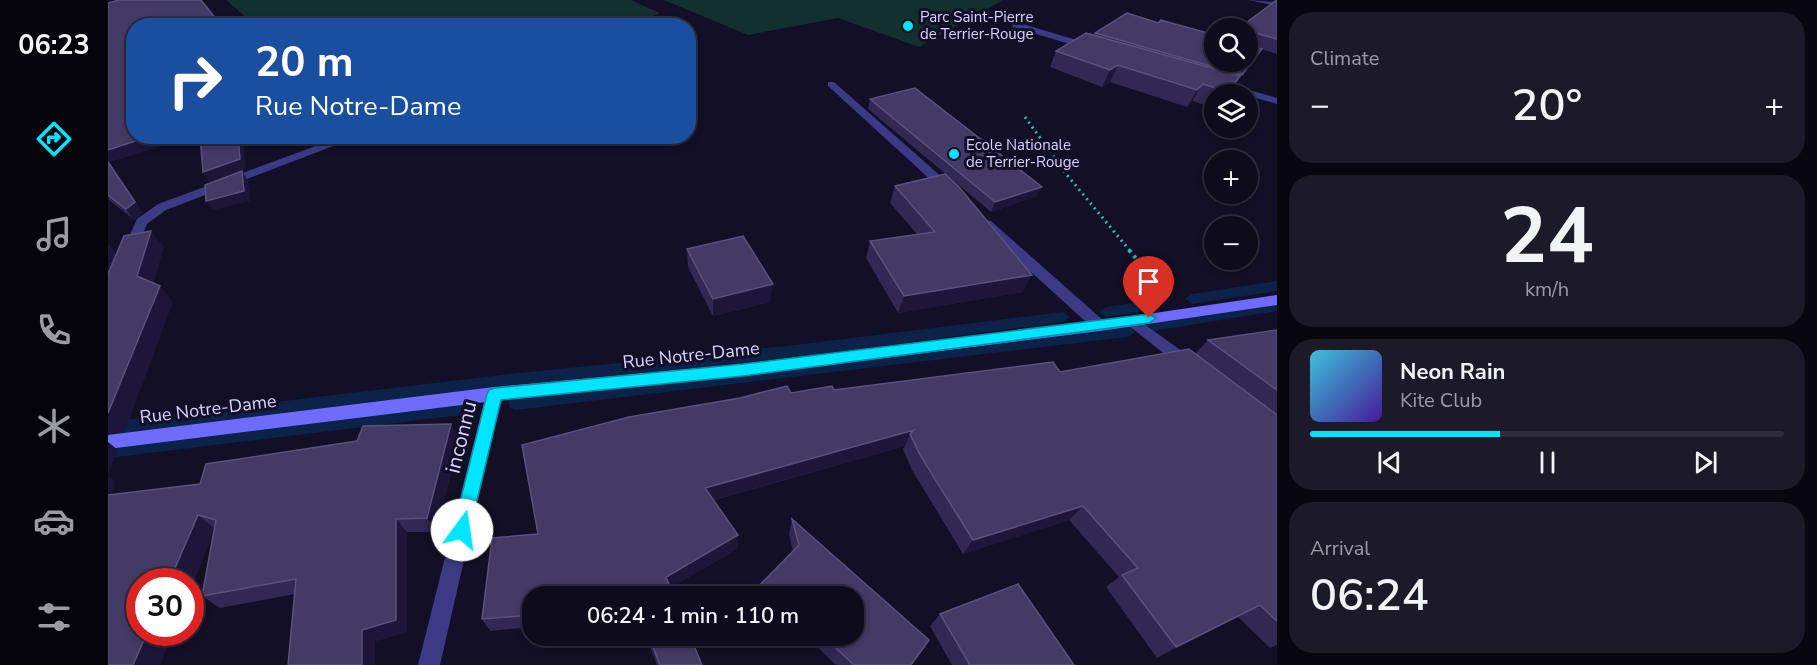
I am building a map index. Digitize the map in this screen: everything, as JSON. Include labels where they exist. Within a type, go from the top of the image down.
[{"type":"street","points":[[1252,0],[1277,4]]},
{"type":"street","points":[[1016,26],[1095,48]]},
{"type":"street","points":[[1209,81],[1277,101]]},
{"type":"street","points":[[831,84],[961,201]]},
{"type":"street","points":[[124,263],[141,222],[162,207],[329,144]]},
{"type":"street","points":[[978,216],[1100,326]]},
{"type":"street","name":"Rue Notre-Dame","points":[[108,442],[495,394],[743,370],[1100,326],[1277,300]]},
{"type":"street","points":[[1133,321],[1196,370]]},
{"type":"street","name":"inconnu","points":[[429,665],[495,394]]},
{"type":"path","points":[[1024,117],[1118,238],[1183,314]]},
{"type":"green space","points":[[226,0],[631,0],[660,13],[648,18],[247,18]]},
{"type":"green space","name":"Parc Saint-Pierre de Terrier-Rouge","points":[[664,0],[1003,0],[919,47],[838,18],[748,35]]},
{"type":"building","points":[[119,0],[201,0],[215,18],[126,18],[126,144],[108,150],[108,3]]},
{"type":"building","points":[[1277,0],[1277,39],[1258,34],[1258,18],[1253,18]]},
{"type":"building","points":[[1127,13],[1158,23],[1161,20],[1204,32],[1204,64],[1095,33]]},
{"type":"building","points":[[1086,33],[1204,66],[1204,72],[1226,72],[1240,76],[1234,84],[1203,84],[1197,90],[1118,65],[1110,70],[1056,51]]},
{"type":"building","points":[[915,88],[1042,187],[995,202],[870,99]]},
{"type":"building","points":[[201,144],[239,144],[240,159],[203,172]]},
{"type":"building","points":[[108,162],[135,202],[126,209],[108,195]]},
{"type":"building","points":[[242,171],[244,191],[206,201],[205,185]]},
{"type":"building","points":[[945,174],[959,187],[1032,275],[904,296],[870,241],[935,232],[895,186]]},
{"type":"building","points":[[151,231],[137,276],[160,286],[108,413],[108,274],[124,236]]},
{"type":"building","points":[[743,236],[773,284],[713,299],[687,249]]},
{"type":"building","points":[[1277,330],[1277,390],[1208,340]]},
{"type":"building","points":[[1189,349],[1277,415],[1277,621],[1260,605],[1176,647],[1122,575],[1138,568],[1083,506],[973,540],[920,455],[910,434],[914,430],[705,488],[738,535],[666,577],[670,586],[522,586],[522,616],[482,619],[492,538],[538,534],[522,445],[629,417],[740,398],[787,386],[791,393],[832,386],[834,390],[1053,362],[1060,372]]},
{"type":"building","points":[[451,424],[427,518],[396,519],[396,620],[362,630],[362,665],[288,665],[296,579],[204,596],[216,520],[198,515],[175,568],[126,568],[126,646],[141,646],[133,665],[108,665],[108,495],[200,484],[206,464],[357,441],[363,426]]},
{"type":"building","points":[[792,519],[929,640],[911,665],[854,665],[834,646],[864,646],[864,586],[759,586],[799,545]]},
{"type":"building","points":[[1018,584],[1074,665],[970,665],[940,614]]},
{"type":"building","points":[[653,646],[694,646],[702,665],[660,665]]},
{"type":"waterway","points":[[1192,299],[1277,286]]},
{"type":"waterway","points":[[1106,312],[1153,305]]},
{"type":"waterway","points":[[1153,326],[1277,306]]},
{"type":"waterway","points":[[108,429],[519,379],[795,351],[1063,317]]},
{"type":"waterway","points":[[516,403],[1127,331]]},
{"type":"waterway","points":[[108,450],[470,407]]},
{"type":"place","name":"Parc Saint-Pierre de Terrier-Rouge","points":[[908,26]]},
{"type":"place","name":"Ecole Nationale de Terrier-Rouge","points":[[954,154]]},
{"type":"route","points":[[462,530],[495,394],[743,370],[1149,318]]}]
